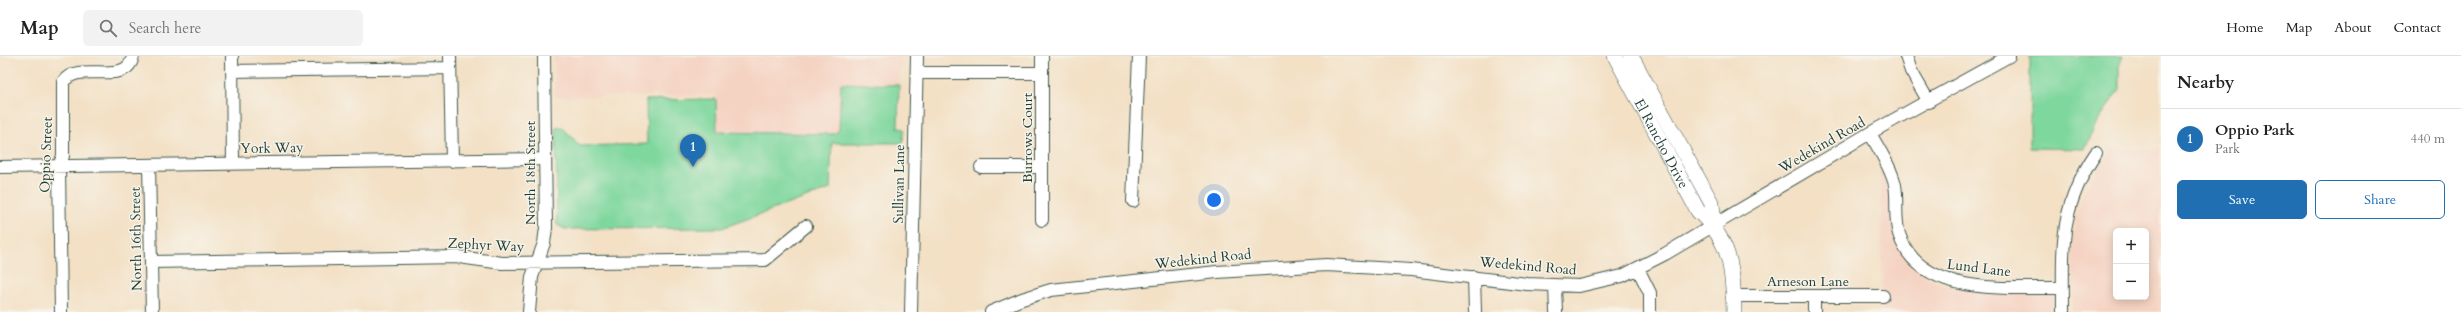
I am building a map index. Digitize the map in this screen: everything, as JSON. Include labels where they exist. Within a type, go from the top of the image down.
[{"type":"main road","name":"El Rancho Drive","points":[[1615,56],[1698,211],[1714,226]]},
{"type":"main road","name":"El Rancho Drive","points":[[1631,56],[1712,204],[1714,226],[1729,259],[1734,296],[1734,312]]},
{"type":"street","name":"Oppio Street","points":[[61,312],[58,166],[63,156],[63,82],[71,74],[76,73],[122,71],[131,64],[133,56]]},
{"type":"street","points":[[232,56],[233,164]]},
{"type":"street","name":"North 18th Street","points":[[529,312],[532,277],[538,263],[546,228],[544,56]]},
{"type":"street","name":"Sullivan Lane","points":[[911,312],[917,56]]},
{"type":"street","name":"Burrows Court","points":[[1042,56],[1042,220]]},
{"type":"street","points":[[1133,201],[1139,56]]},
{"type":"street","points":[[1906,56],[1911,71],[1929,102]]},
{"type":"street","name":"Wedekind Road","points":[[991,312],[1022,299],[1051,290],[1281,267],[1361,266],[1555,286],[1579,286],[1609,281],[1638,269],[1870,134],[2009,56]]},
{"type":"street","points":[[232,71],[450,62],[452,160]]},
{"type":"street","points":[[917,73],[1042,73]]},
{"type":"street","name":"Lund Lane","points":[[1870,134],[1892,176],[1899,234],[1907,250],[1923,268],[1936,276],[1953,282],[2004,288],[2062,288]]},
{"type":"street","points":[[2063,312],[2063,238],[2066,214],[2079,180],[2096,153]]},
{"type":"street","name":"York Way","points":[[0,167],[545,159]]},
{"type":"street","name":"North 16th Street","points":[[149,165],[152,312]]},
{"type":"street","points":[[981,167],[1042,167]]},
{"type":"street","name":"Zephyr Way","points":[[151,262],[459,257],[496,263],[765,260],[806,226]]},
{"type":"street","points":[[1638,269],[1650,293],[1650,312]]},
{"type":"street","points":[[1474,277],[1475,312]]},
{"type":"street","points":[[1555,286],[1556,312]]},
{"type":"street","name":"Arneson Lane","points":[[1734,296],[1883,296]]},
{"type":"street","points":[[1814,296],[1814,312]]},
{"type":"shaded area","points":[[554,56],[901,56],[899,84],[840,82],[839,130],[832,134],[717,132],[716,95],[555,97]]},
{"type":"shaded area","points":[[2111,149],[2161,149],[2161,312],[2072,312],[2073,242],[2075,220],[2084,192]]},
{"type":"shaded area","points":[[1883,170],[1909,261],[1919,272],[1932,280],[1952,287],[2050,294],[2054,298],[2054,312],[1883,312],[1881,192],[1879,173]]},
{"type":"green space","points":[[2030,56],[2123,56],[2119,66],[2119,89],[2095,126],[2085,149],[2030,148]]},
{"type":"green space","points":[[841,83],[899,85],[898,128],[904,129],[903,143],[832,143],[830,189],[722,228],[565,229],[557,225],[556,128],[562,127],[580,146],[647,144],[646,100],[716,99],[717,132],[834,134],[839,130]]},
{"type":"place","name":"Oppio Park","points":[[693,167]]}]
